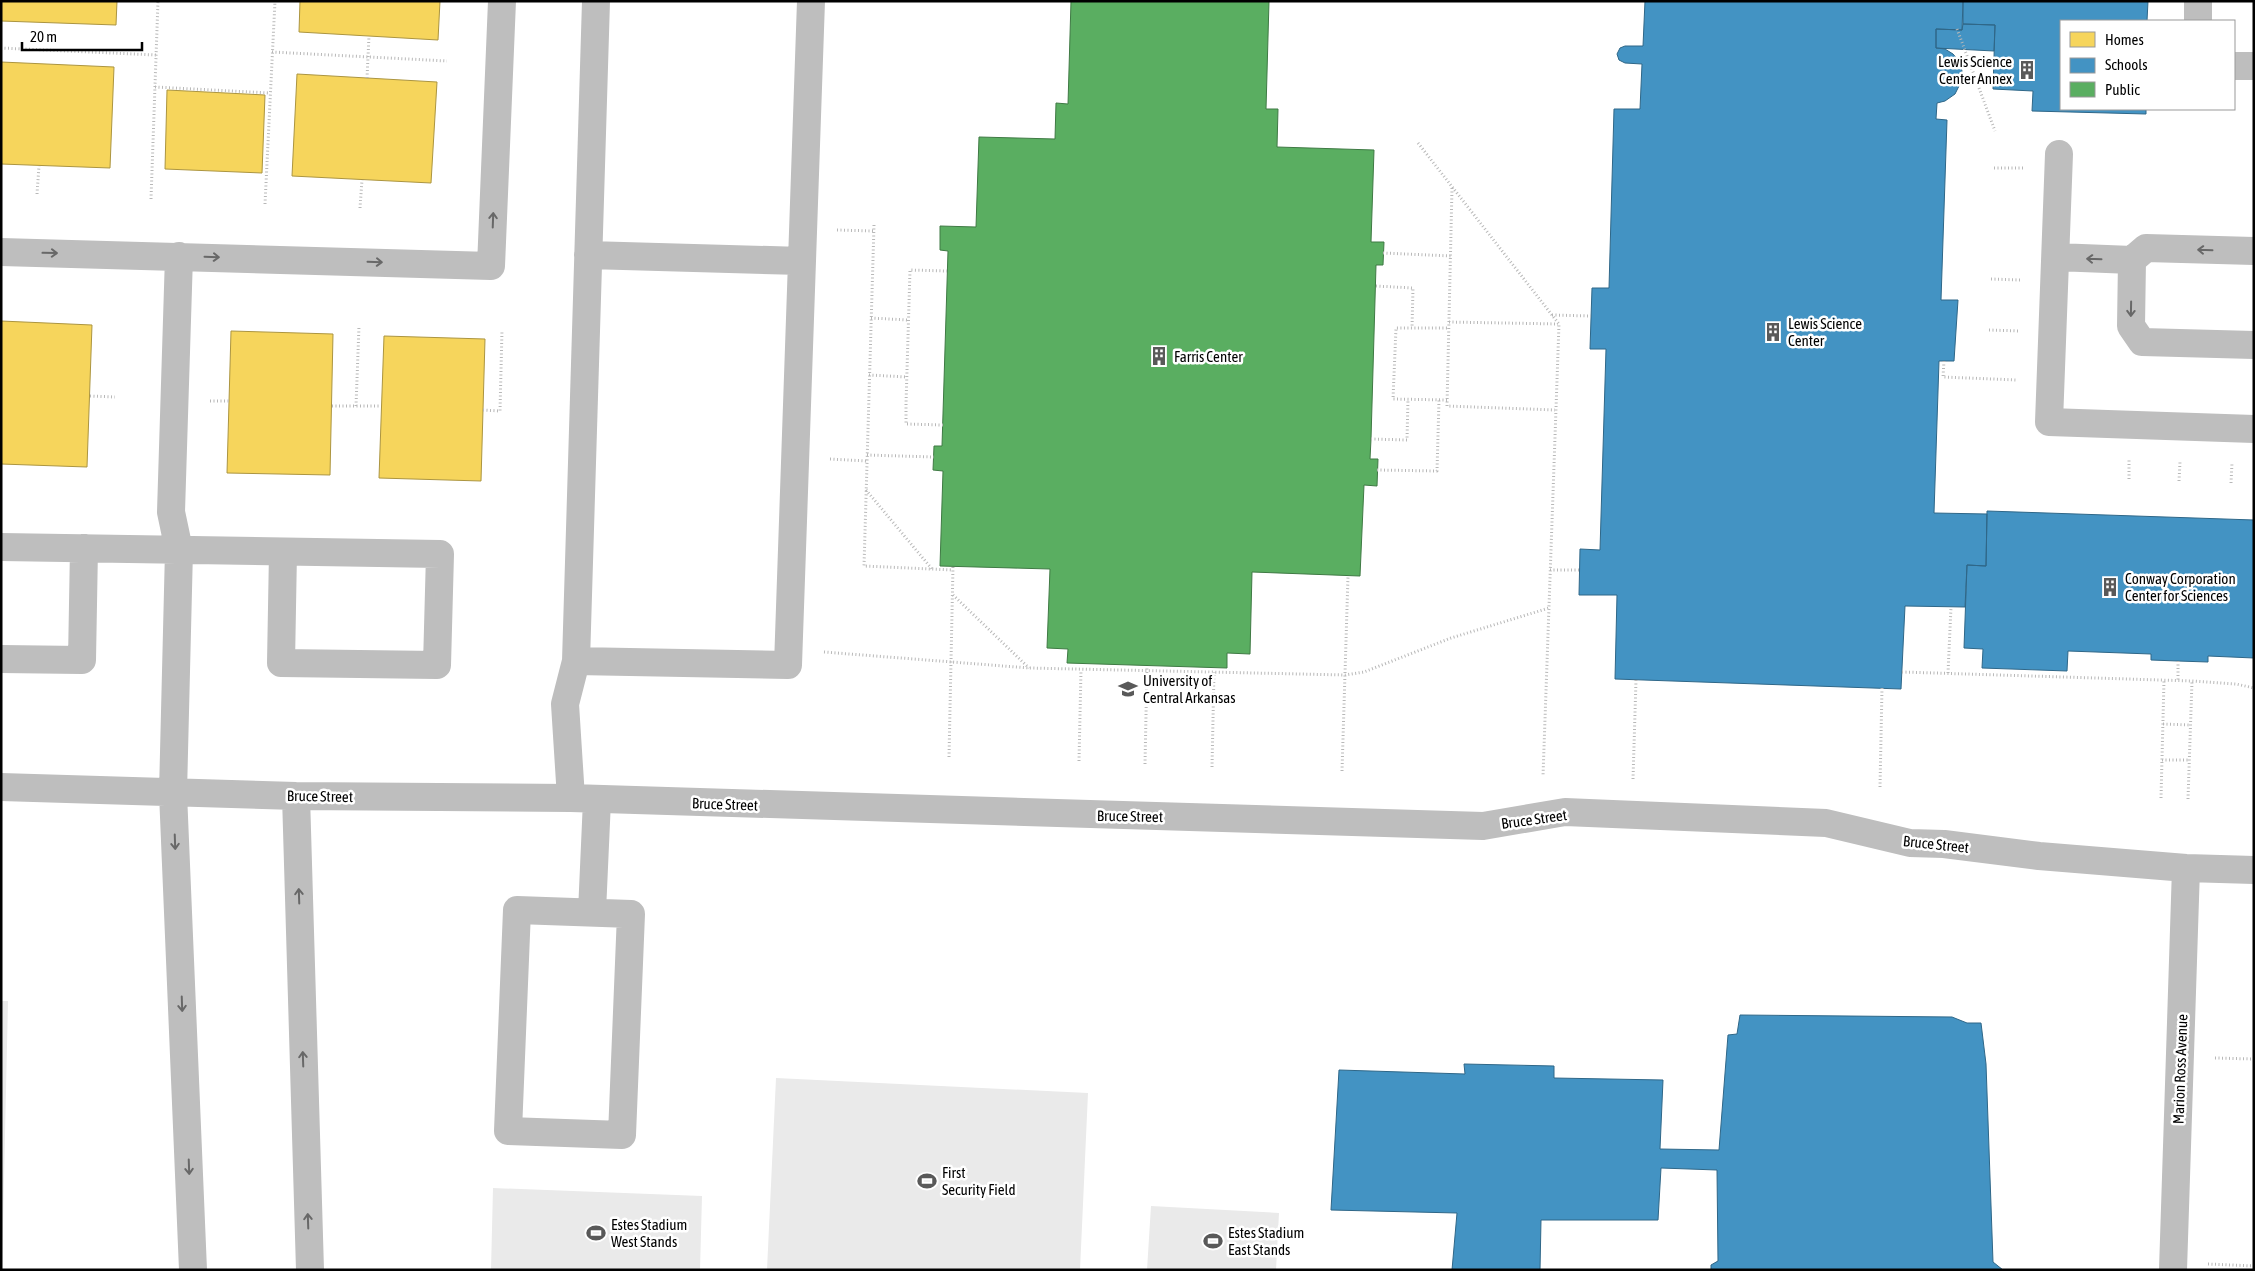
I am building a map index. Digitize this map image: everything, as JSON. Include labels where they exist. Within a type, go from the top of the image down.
[{"type":"street","points":[[1,252],[491,266],[502,1]]},
{"type":"street","points":[[592,912],[584,799],[566,704],[576,661],[596,1]]},
{"type":"street","points":[[576,661],[788,665],[811,1]]},
{"type":"street","points":[[2198,1],[2198,20]]},
{"type":"street","points":[[2235,66],[2254,66]]},
{"type":"street","points":[[2059,154],[2049,422],[2254,429]]},
{"type":"street","points":[[2056,257],[2132,260],[2146,248],[2254,251]]},
{"type":"street","points":[[588,255],[802,261]]},
{"type":"street","points":[[180,256],[171,512],[180,550],[173,793],[193,1270]]},
{"type":"street","points":[[2132,260],[2131,326],[2142,342],[2254,345]]},
{"type":"street","points":[[1,547],[440,554],[437,665],[281,663],[283,552]]},
{"type":"street","points":[[1,659],[82,660],[84,548]]},
{"type":"street","name":"Bruce Street","points":[[1,787],[296,796],[584,799],[1483,826],[1565,812],[1826,823],[1910,843],[1944,844],[2040,856],[2186,868],[2254,870]]},
{"type":"street","points":[[296,796],[310,1270]]},
{"type":"street","name":"Marion Ross Avenue","points":[[2173,1270],[2186,868]]},
{"type":"street","points":[[517,910],[592,912],[631,914],[622,1135],[508,1131],[517,910]]},
{"type":"path","points":[[151,199],[158,1]]},
{"type":"path","points":[[264,204],[274,1]]},
{"type":"path","points":[[1957,29],[1995,131]]},
{"type":"path","points":[[367,78],[369,36]]},
{"type":"path","points":[[1,48],[156,55]]},
{"type":"path","points":[[272,52],[447,61]]},
{"type":"path","points":[[155,87],[270,94]]},
{"type":"path","points":[[1418,143],[1559,324],[1543,776]]},
{"type":"path","points":[[37,194],[39,166]]},
{"type":"path","points":[[1994,168],[2032,168]]},
{"type":"path","points":[[360,208],[362,180]]},
{"type":"path","points":[[1452,187],[1447,406],[1555,410]]},
{"type":"path","points":[[874,225],[864,566],[953,568],[949,757]]},
{"type":"path","points":[[835,230],[874,231]]},
{"type":"path","points":[[1383,253],[1451,256]]},
{"type":"path","points":[[943,425],[906,424],[908,320],[910,270],[947,270]]},
{"type":"path","points":[[1991,279],[2028,280]]},
{"type":"path","points":[[1376,286],[1413,288],[1412,328]]},
{"type":"path","points":[[1552,315],[1591,316]]},
{"type":"path","points":[[871,318],[908,320]]},
{"type":"path","points":[[1449,322],[1559,324]]},
{"type":"path","points":[[356,406],[359,326]]},
{"type":"path","points":[[1448,328],[1396,328],[1393,398],[1448,400]]},
{"type":"path","points":[[483,410],[500,411],[502,330]]},
{"type":"path","points":[[1989,330],[2026,332]]},
{"type":"path","points":[[1944,361],[1943,377],[2025,380]]},
{"type":"path","points":[[869,375],[907,377]]},
{"type":"path","points":[[90,396],[115,397]]},
{"type":"path","points":[[1371,439],[1407,440],[1408,398]]},
{"type":"path","points":[[205,400],[230,401]]},
{"type":"path","points":[[1377,470],[1437,471],[1439,400]]},
{"type":"path","points":[[332,406],[381,406]]},
{"type":"path","points":[[867,455],[934,457]]},
{"type":"path","points":[[2179,481],[2180,456]]},
{"type":"path","points":[[827,459],[866,461]]},
{"type":"path","points":[[866,489],[932,569]]},
{"type":"path","points":[[1550,570],[1580,570]]},
{"type":"path","points":[[1342,770],[1348,576]]},
{"type":"path","points":[[953,595],[1029,668]]},
{"type":"path","points":[[1948,673],[1951,607]]},
{"type":"path","points":[[847,653],[1029,668],[1345,675],[1364,672],[1451,638],[1549,608]]},
{"type":"path","points":[[2178,661],[2178,681]]},
{"type":"path","points":[[1145,764],[1146,666]]},
{"type":"path","points":[[1079,761],[1081,670]]},
{"type":"path","points":[[1212,767],[1214,672]]},
{"type":"path","points":[[1902,672],[2192,681],[2236,684],[2254,688]]},
{"type":"path","points":[[1633,780],[1636,680]]},
{"type":"path","points":[[2161,798],[2164,680]]},
{"type":"path","points":[[2188,799],[2192,681]]},
{"type":"path","points":[[1880,787],[1882,688]]},
{"type":"path","points":[[2163,724],[2191,725]]},
{"type":"path","points":[[2162,760],[2189,760]]},
{"type":"path","points":[[2212,1058],[2254,1059]]},
{"type":"path","points":[[2202,1264],[2254,1266]]},
{"type":"shaded area","points":[[1,1001],[8,1001],[2,1270],[1,1270]]},
{"type":"shaded area","name":"First Security Field","points":[[776,1078],[1088,1093],[1080,1270],[767,1270]]},
{"type":"shaded area","name":"Estes Stadium West Stands","points":[[493,1188],[702,1196],[700,1270],[491,1270]]},
{"type":"shaded area","name":"Estes Stadium East Stands","points":[[1151,1206],[1279,1213],[1276,1270],[1147,1270]]},
{"type":"building: Homes","points":[[1,1],[117,1],[116,25],[1,21]]},
{"type":"building: Homes","points":[[300,1],[440,1],[438,40],[299,32]]},
{"type":"building: Homes","points":[[1,62],[114,67],[110,168],[1,164]]},
{"type":"building: Homes","points":[[297,74],[437,82],[431,183],[292,176]]},
{"type":"building: Homes","points":[[167,90],[265,95],[262,173],[165,169]]},
{"type":"building: Homes","points":[[1,321],[92,325],[87,467],[1,464]]},
{"type":"building: Homes","points":[[231,331],[333,334],[330,475],[227,473]]},
{"type":"building: Homes","points":[[384,336],[485,339],[481,481],[379,478]]},
{"type":"building: Schools","name":"Lewis Science Center","points":[[1645,1],[1963,1],[1962,30],[1936,29],[1936,48],[1945,49],[1953,54],[1959,61],[1962,71],[1960,84],[1955,94],[1945,101],[1937,103],[1936,119],[1947,120],[1941,300],[1958,300],[1954,361],[1939,361],[1934,513],[1987,514],[1986,566],[1967,565],[1965,607],[1905,606],[1901,689],[1615,679],[1617,595],[1579,595],[1580,549],[1600,550],[1606,349],[1590,349],[1592,288],[1609,288],[1614,109],[1640,109],[1642,64],[1625,63],[1619,60],[1617,54],[1620,48],[1625,46],[1643,46]]},
{"type":"building: Schools","name":"Lewis Science Center Annex","points":[[1963,1],[2148,1],[2147,20],[2060,20],[2060,110],[2146,110],[2146,114],[2032,111],[2033,91],[1993,89],[1995,25],[1963,24]]},
{"type":"building: Schools","points":[[1963,24],[1995,25],[1994,51],[1936,48],[1936,29],[1962,30]]},
{"type":"building: Schools","name":"Conway Corporation Center for Sciences","points":[[1987,511],[2254,520],[2254,658],[2208,656],[2208,662],[2151,660],[2151,654],[2068,651],[2067,671],[1982,668],[1983,649],[1964,648],[1967,565],[1986,566]]},
{"type":"building: Schools","points":[[1740,1015],[1952,1017],[1967,1023],[1981,1023],[1986,1064],[1993,1262],[2003,1270],[1711,1270],[1711,1265],[1718,1261],[1717,1170],[1661,1168],[1658,1220],[1541,1220],[1540,1270],[1452,1270],[1457,1213],[1331,1210],[1339,1070],[1465,1074],[1464,1064],[1554,1066],[1554,1078],[1663,1080],[1660,1149],[1719,1150],[1728,1035],[1737,1034]]},
{"type":"building: Public","name":"Farris Center","points":[[1071,1],[1269,1],[1266,109],[1278,109],[1277,147],[1374,150],[1371,242],[1384,242],[1383,265],[1376,265],[1370,459],[1378,459],[1377,486],[1364,485],[1360,576],[1252,572],[1250,654],[1227,653],[1227,668],[1067,663],[1068,649],[1047,648],[1050,569],[940,566],[943,471],[933,470],[934,446],[942,446],[948,251],[940,250],[940,226],[976,227],[979,137],[1055,139],[1056,103],[1068,104]]},
{"type":"place","name":"Lewis Science Center Annex","points":[[2027,70]]},
{"type":"place","name":"Lewis Science Center","points":[[1773,332]]},
{"type":"place","name":"Farris Center","points":[[1159,356]]},
{"type":"place","name":"Conway Corporation Center for Sciences","points":[[2110,587]]},
{"type":"place","name":"University of Central Arkansas","points":[[1128,689]]},
{"type":"place","name":"First Security Field","points":[[927,1181]]},
{"type":"place","name":"Estes Stadium West Stands","points":[[596,1233]]},
{"type":"place","name":"Estes Stadium East Stands","points":[[1213,1241]]}]
